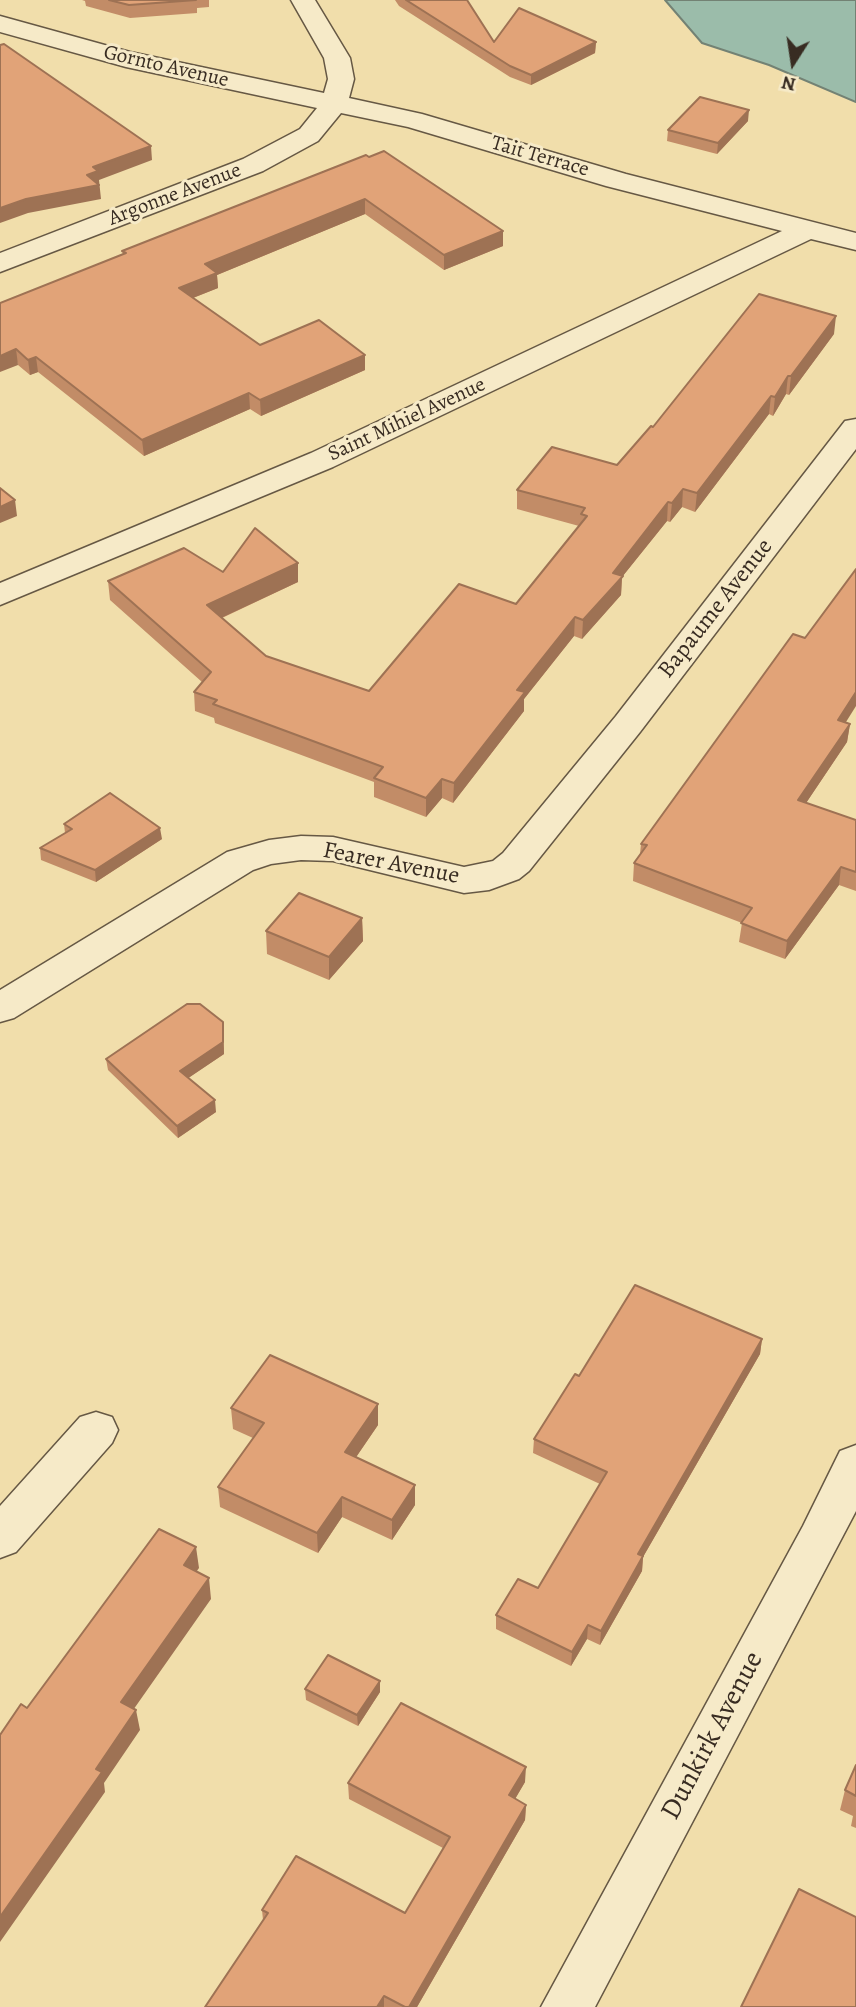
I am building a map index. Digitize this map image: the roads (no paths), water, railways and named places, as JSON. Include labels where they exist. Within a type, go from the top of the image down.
[{"type":"street","points":[[303,0],[337,58],[341,79],[334,104]]},
{"type":"street","name":"Gornto Avenue","points":[[0,24],[126,59],[334,104]]},
{"type":"street","name":"Tait Terrace","points":[[334,104],[414,120],[616,180],[856,242]]},
{"type":"street","name":"Argonne Avenue","points":[[0,263],[253,165],[309,135],[334,104]]},
{"type":"street","name":"Saint Mihiel Avenue","points":[[0,594],[322,460],[808,230]]},
{"type":"street","name":"Bapaume Avenue","points":[[575,789],[856,428]]},
{"type":"street","name":"Fearer Avenue","points":[[0,1008],[240,861],[270,852],[301,848],[333,849],[464,880],[489,877],[506,870],[516,862],[575,789]]},
{"type":"street","points":[[0,1538],[96,1430]]},
{"type":"street","name":"Dunkirk Avenue","points":[[567,2007],[819,1540],[856,1464]]}]
